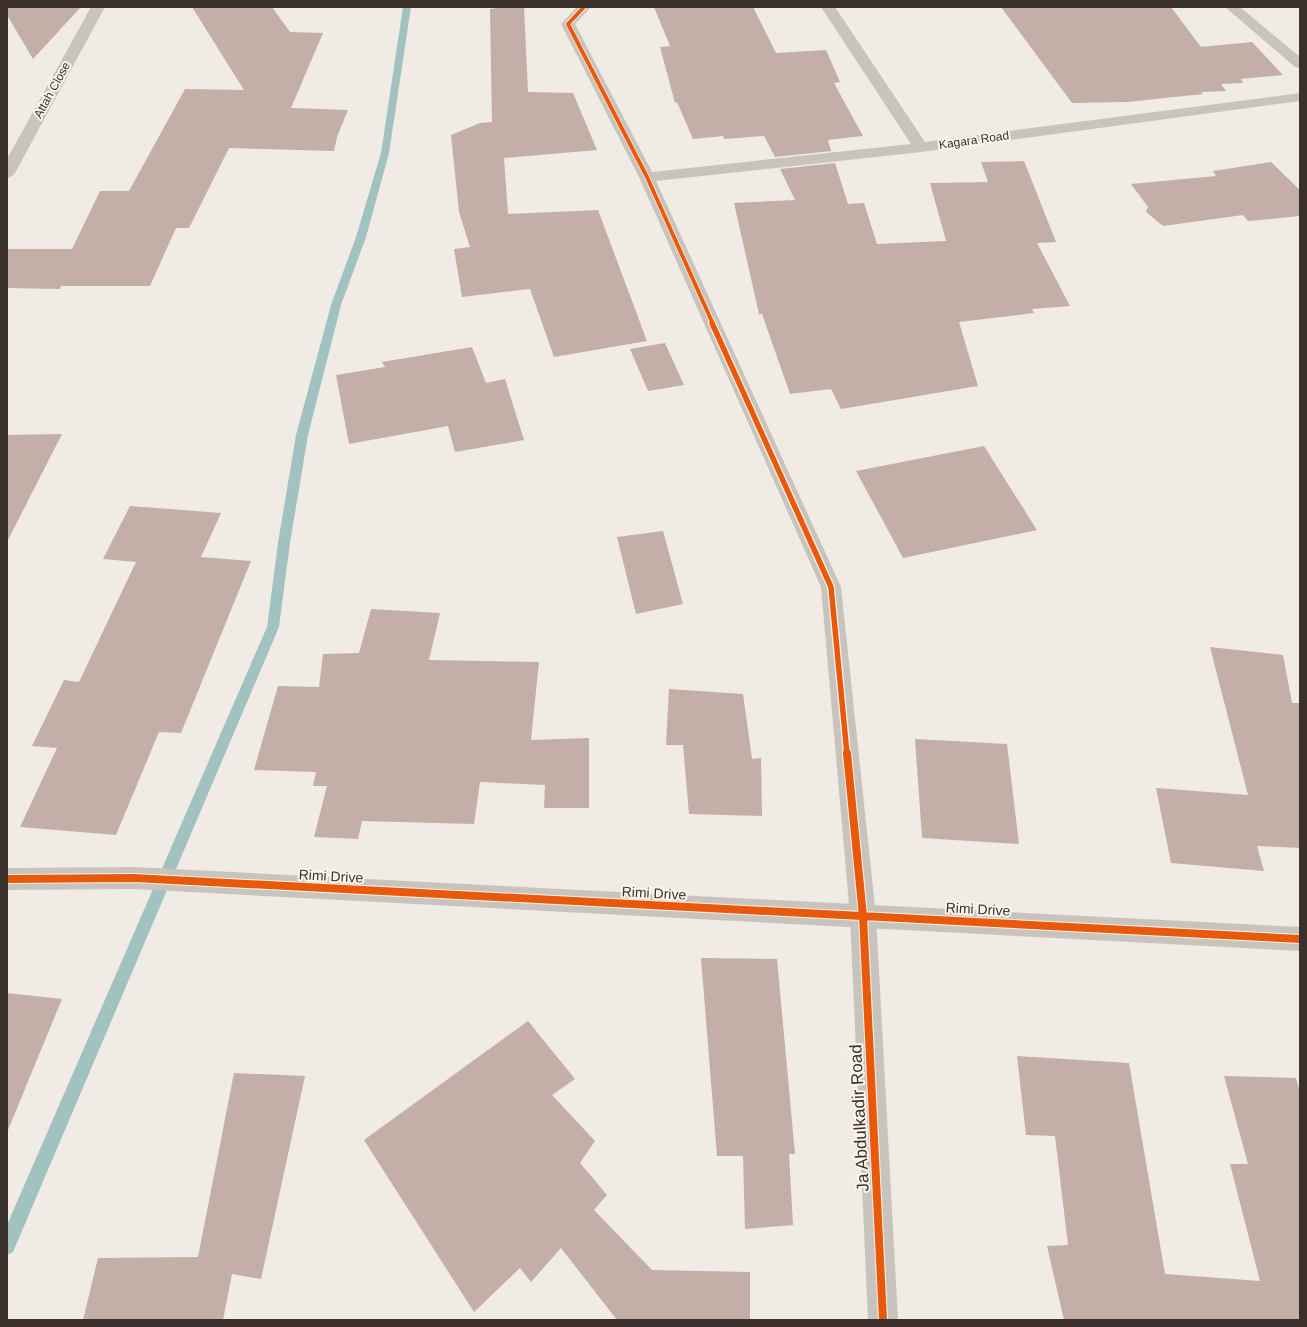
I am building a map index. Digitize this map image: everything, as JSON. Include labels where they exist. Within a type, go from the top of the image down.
[{"type":"street","name":"Attah Close","points":[[7,173],[98,7]]},
{"type":"street","name":"Ja Abdulkadir Road","points":[[584,7],[568,24],[647,177],[831,587],[863,916],[883,1320]]},
{"type":"street","points":[[828,7],[921,147]]},
{"type":"street","points":[[1232,7],[1300,64]]},
{"type":"street","name":"Kagara Road","points":[[647,177],[921,147],[1300,97]]},
{"type":"street","name":"Rimi Drive","points":[[7,879],[134,878],[1300,939]]},
{"type":"building","points":[[7,7],[81,7],[33,59],[7,15]]},
{"type":"building","points":[[192,7],[272,7],[290,32],[323,33],[291,108],[348,110],[337,137],[334,151],[229,148],[189,228],[176,228],[150,286],[61,286],[60,289],[7,288],[7,249],[72,249],[100,191],[129,191],[185,89],[244,90]]},
{"type":"building","points":[[524,7],[528,92],[573,93],[597,150],[504,158],[508,214],[598,210],[647,341],[554,357],[530,289],[462,297],[454,249],[470,247],[459,212],[451,135],[480,123],[492,122],[490,9]]},
{"type":"building","points":[[654,7],[753,7],[776,53],[826,50],[840,82],[834,83],[863,136],[828,140],[831,151],[775,157],[764,136],[724,139],[723,136],[693,139],[677,102],[675,103],[660,47],[670,46]]},
{"type":"building","points":[[1001,7],[1171,7],[1201,47],[1252,42],[1283,75],[1241,79],[1243,83],[1221,84],[1226,91],[1201,92],[1203,94],[1127,102],[1072,103]]},
{"type":"building","points":[[1024,161],[1056,242],[1037,243],[1070,306],[1032,309],[1034,313],[959,322],[978,386],[841,409],[831,389],[790,394],[762,314],[759,314],[734,203],[795,200],[780,169],[835,163],[848,204],[864,203],[877,244],[946,241],[930,183],[988,182],[981,162]]},
{"type":"building","points":[[1271,162],[1300,190],[1300,216],[1248,221],[1243,215],[1163,226],[1146,212],[1148,207],[1131,184],[1216,176],[1213,171]]},
{"type":"building","points":[[665,343],[684,385],[648,391],[630,349]]},
{"type":"building","points":[[472,347],[486,383],[505,379],[524,440],[455,452],[448,426],[349,444],[336,375],[385,367],[382,362]]},
{"type":"building","points":[[62,434],[7,542],[7,435]]},
{"type":"building","points":[[984,446],[1037,530],[903,558],[856,471]]},
{"type":"building","points":[[130,506],[221,513],[201,557],[251,561],[181,733],[159,732],[116,835],[20,827],[57,748],[32,746],[64,680],[79,682],[136,562],[103,559]]},
{"type":"building","points":[[663,531],[683,604],[636,614],[617,537]]},
{"type":"building","points":[[371,609],[440,613],[429,660],[539,662],[531,740],[589,738],[589,808],[544,808],[545,785],[480,782],[474,824],[362,821],[358,839],[314,837],[327,786],[313,786],[316,772],[254,770],[278,686],[319,687],[323,654],[359,653]]},
{"type":"building","points":[[1210,647],[1283,655],[1292,703],[1300,703],[1300,848],[1257,846],[1264,871],[1171,863],[1156,788],[1248,795]]},
{"type":"building","points":[[669,689],[743,694],[752,759],[761,758],[762,816],[689,814],[683,745],[666,745]]},
{"type":"building","points":[[915,739],[1007,744],[1019,844],[922,838]]},
{"type":"building","points":[[701,958],[777,959],[795,1154],[789,1154],[793,1225],[745,1229],[743,1156],[717,1156]]},
{"type":"building","points":[[7,993],[62,999],[8,1130],[7,1130]]},
{"type":"building","points":[[528,1021],[575,1079],[552,1095],[595,1141],[580,1163],[607,1195],[594,1210],[652,1270],[750,1272],[750,1320],[617,1320],[561,1248],[531,1282],[520,1268],[474,1312],[364,1140]]},
{"type":"building","points":[[1017,1056],[1129,1063],[1165,1274],[1260,1281],[1230,1164],[1248,1164],[1224,1076],[1296,1078],[1300,1092],[1300,1320],[1064,1320],[1047,1246],[1068,1245],[1055,1136],[1026,1135]]},
{"type":"building","points":[[234,1073],[305,1076],[261,1279],[232,1274],[223,1320],[83,1320],[98,1258],[198,1257]]},
{"type":"waterway","points":[[7,1246],[273,627],[284,543],[302,435],[336,305],[361,237],[385,153],[407,7]]},
{"type":"cycle path","points":[[584,7],[568,24],[647,177],[831,587],[863,916],[883,1320]]},
{"type":"cycle path","points":[[7,879],[134,878],[1300,939]]}]
